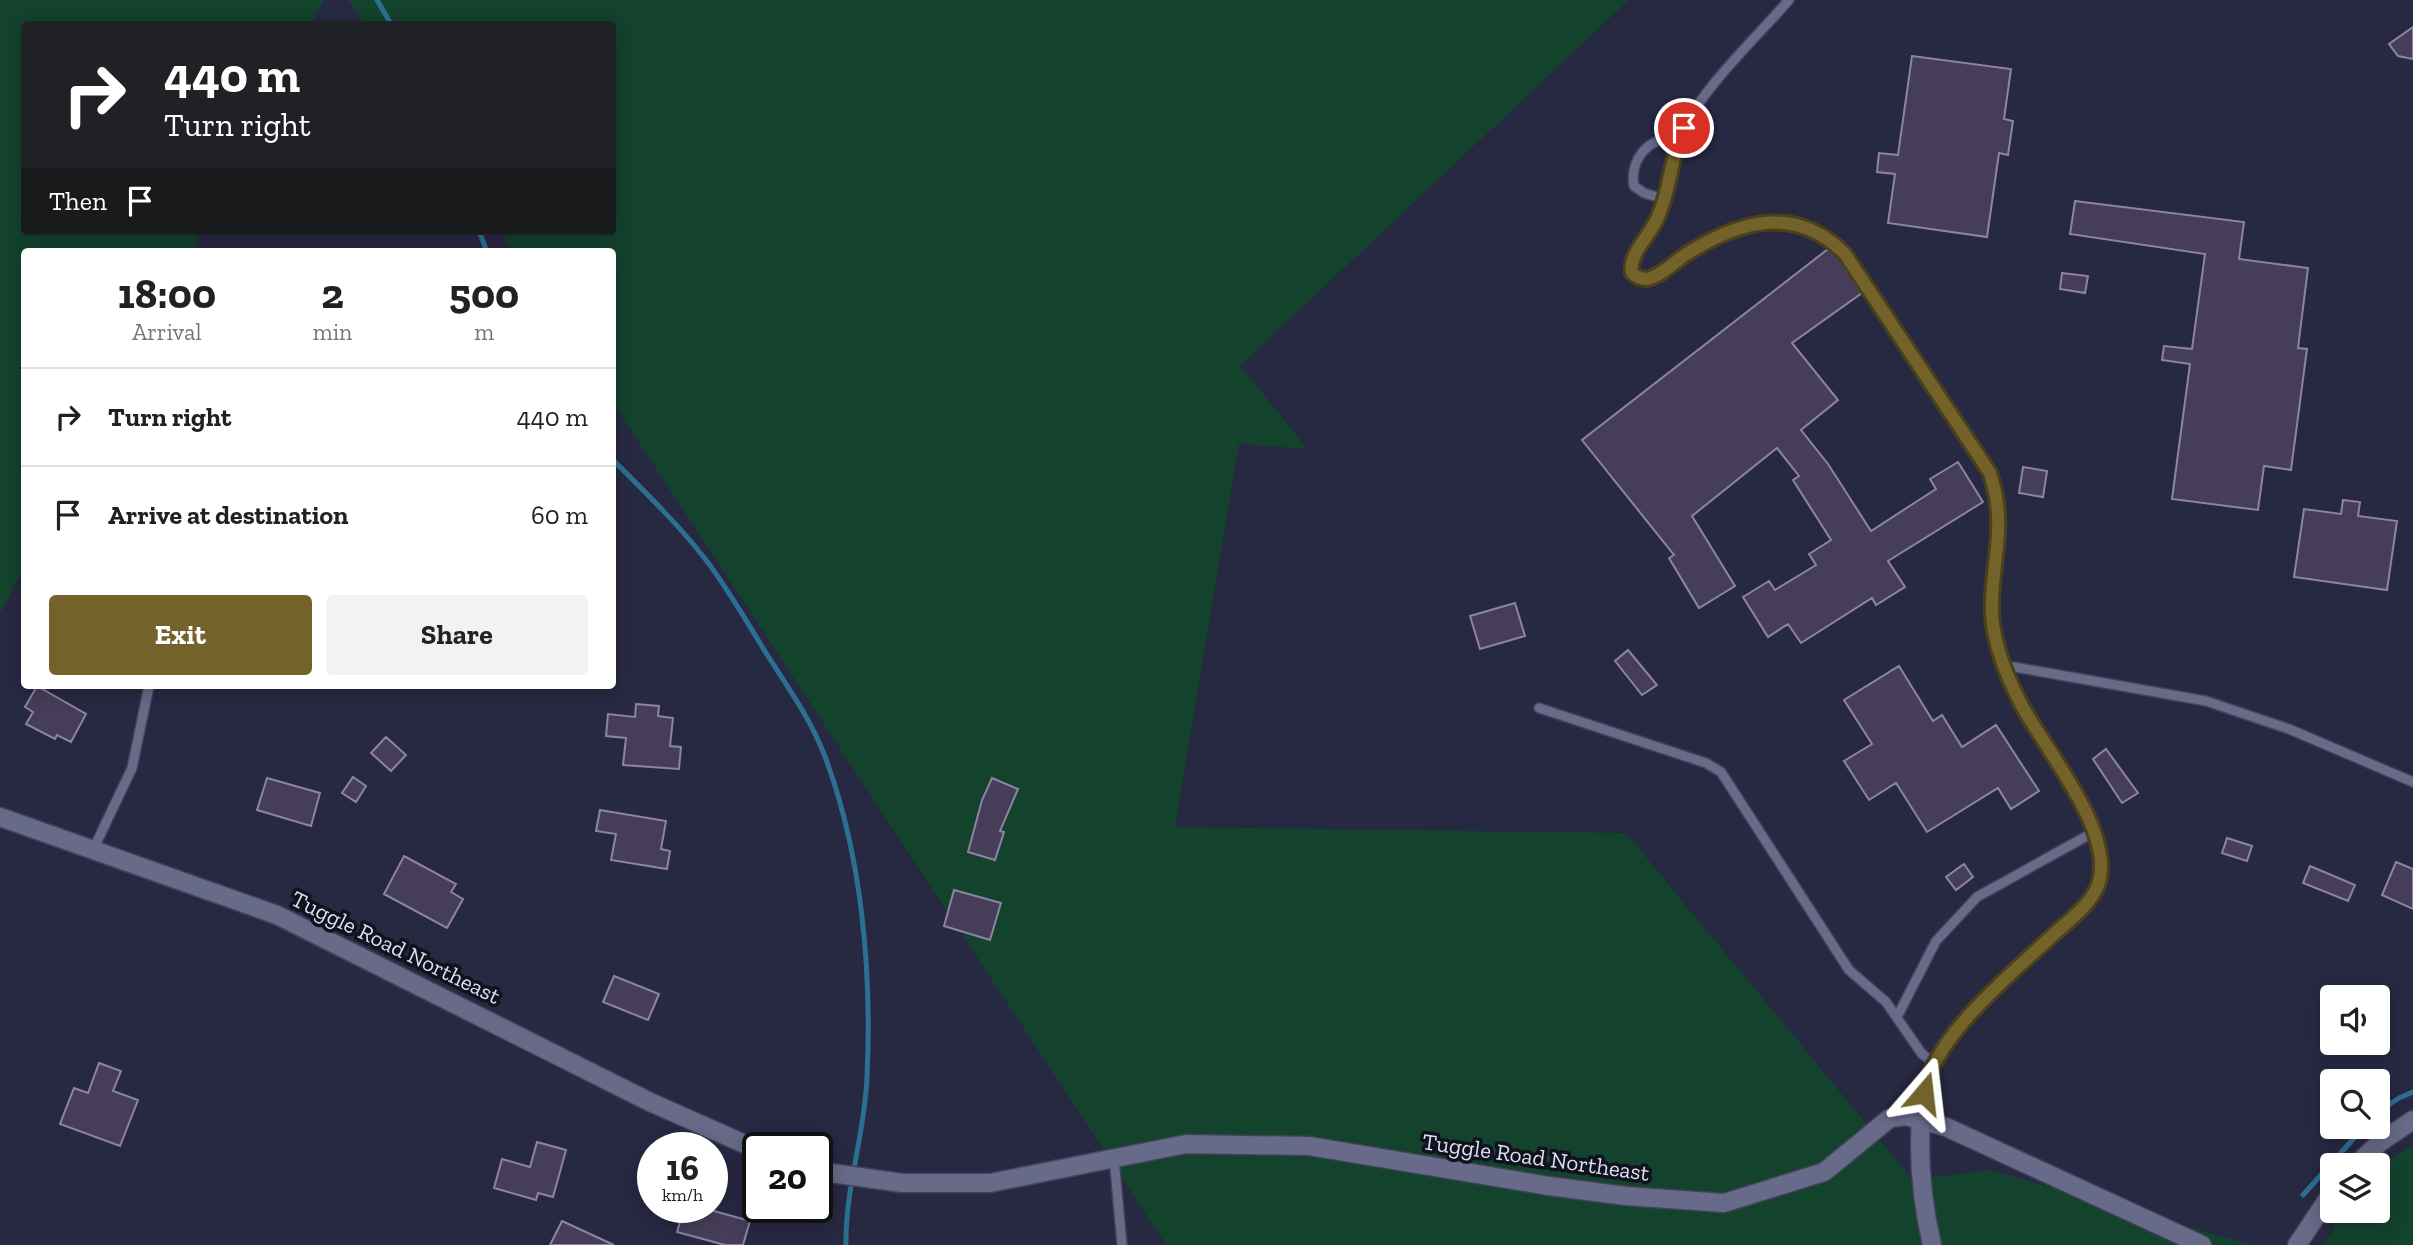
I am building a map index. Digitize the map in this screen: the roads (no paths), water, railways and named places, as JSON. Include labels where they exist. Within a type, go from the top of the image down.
[{"type":"street","name":"Tuggle Road Northeast","points":[[0,817],[277,915],[650,1102],[742,1143]]},
{"type":"street","name":"Tuggle Road Northeast","points":[[833,1173],[902,1183],[990,1182],[1186,1144],[1309,1146],[1575,1190],[1724,1203],[1824,1172],[1890,1118],[1906,1116],[1946,1127],[2202,1245]]},
{"type":"street","points":[[1921,1119],[1920,1176],[1923,1208],[1932,1245]]},
{"type":"street","points":[[2369,1153],[2413,1120]]},
{"type":"street","points":[[2297,1245],[2320,1210]]},
{"type":"lane","points":[[1788,0],[1701,102],[1678,139],[1664,199],[1656,222],[1632,261],[1632,273],[1640,278],[1657,275],[1699,246],[1735,230],[1769,222],[1802,225],[1825,236],[1845,254],[1990,473],[1997,503],[1998,534],[1992,612],[1995,640],[2021,704],[2078,801],[2094,832],[2099,851],[2100,872],[2091,897],[1970,1014],[1940,1050],[1927,1078],[1921,1119]]},
{"type":"lane","points":[[1664,199],[1644,193],[1634,186],[1635,165],[1644,150],[1653,143],[1662,138],[1678,139]]},
{"type":"lane","points":[[2003,665],[2206,701],[2289,729],[2413,782]]},
{"type":"lane","points":[[93,850],[132,768],[148,689]]},
{"type":"lane","points":[[1539,708],[1706,763],[1721,772],[1849,970],[1886,1002],[1922,1054],[1933,1062]]},
{"type":"lane","points":[[1898,1017],[1936,941],[1977,897],[2094,832]]},
{"type":"lane","points":[[1114,1158],[1122,1245]]},
{"type":"waterway","points":[[377,0],[389,21]]},
{"type":"waterway","points":[[481,235],[485,248]]},
{"type":"waterway","points":[[616,463],[661,508],[722,582],[805,715],[824,754],[837,792],[856,872],[868,996],[867,1077],[849,1203],[846,1245]]},
{"type":"waterway","points":[[2390,1104],[2413,1092]]},
{"type":"waterway","points":[[2303,1195],[2353,1139]]}]
